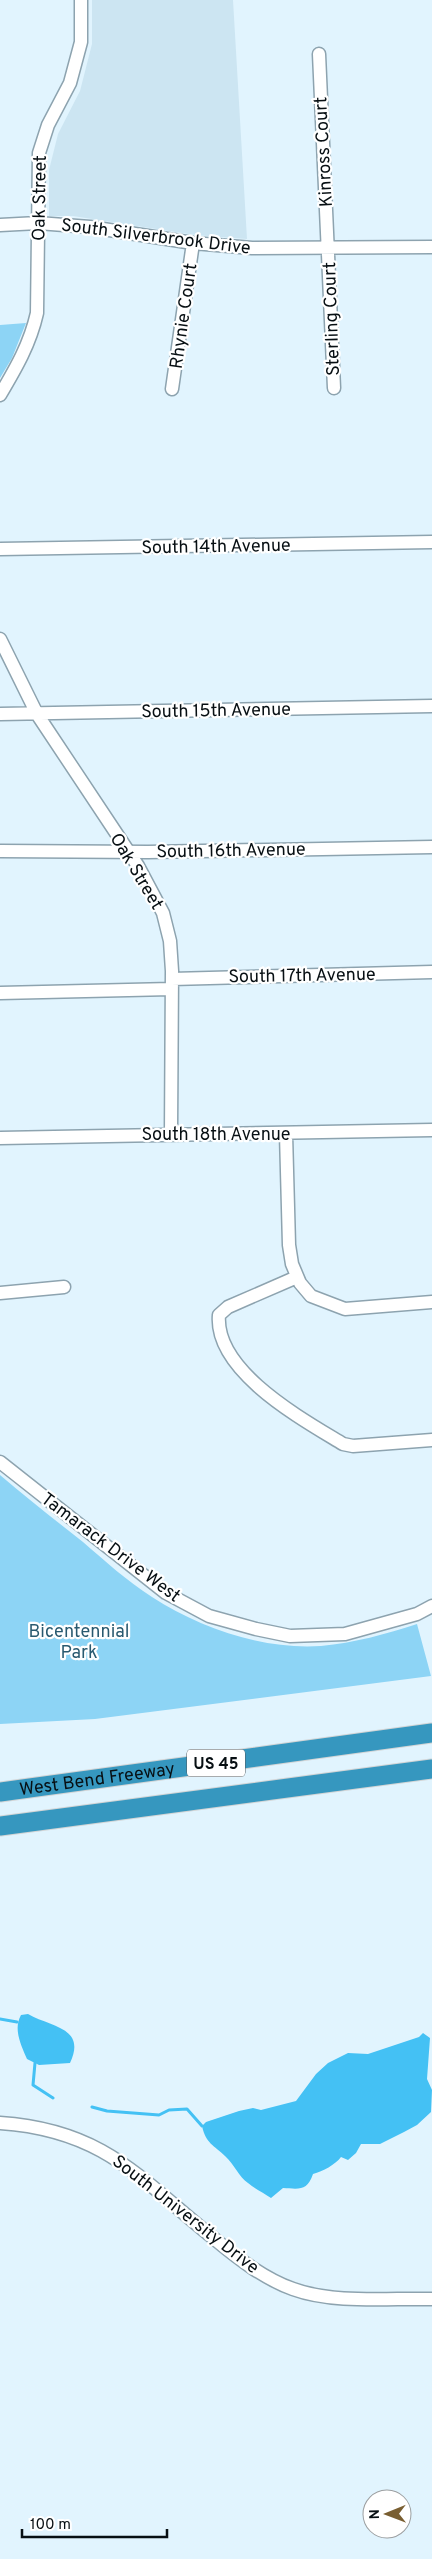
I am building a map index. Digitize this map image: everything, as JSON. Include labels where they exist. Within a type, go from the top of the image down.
[{"type":"highway","name":"West Bend Freeway","points":[[0,1792],[432,1733]]},
{"type":"highway","name":"West Bend Freeway","points":[[0,1826],[432,1769]]},
{"type":"street","name":"Oak Street","points":[[0,396],[23,356],[34,327],[39,278],[38,153],[48,125],[70,83],[81,42],[81,0]]},
{"type":"street","name":"Kinross Court","points":[[319,54],[328,249]]},
{"type":"street","name":"South Silverbrook Drive","points":[[0,225],[38,223],[90,226],[193,244],[252,248],[432,247]]},
{"type":"street","name":"Rhynie Court","points":[[172,389],[193,244]]},
{"type":"street","name":"Sterling Court","points":[[328,249],[334,388]]},
{"type":"street","name":"South 14th Avenue","points":[[0,549],[432,542]]},
{"type":"street","name":"Oak Street","points":[[0,639],[37,714],[138,866],[163,913],[170,941],[171,1133]]},
{"type":"street","name":"South 15th Avenue","points":[[0,714],[432,706]]},
{"type":"street","name":"South 16th Avenue","points":[[0,851],[432,847]]},
{"type":"street","name":"South 17th Avenue","points":[[0,992],[432,972]]},
{"type":"street","name":"South 18th Avenue","points":[[0,1138],[171,1133],[286,1134],[432,1130]]},
{"type":"street","points":[[286,1134],[289,1245],[292,1264],[297,1277],[311,1296],[345,1309],[432,1302]]},
{"type":"street","points":[[297,1277],[228,1307],[219,1315],[218,1326],[235,1362],[283,1408],[343,1444],[353,1446],[432,1440]]},
{"type":"street","points":[[0,1293],[64,1287]]},
{"type":"street","name":"Tamarack Drive West","points":[[0,1462],[166,1593],[209,1616],[290,1636],[345,1634],[417,1614],[432,1606]]},
{"type":"street","name":"South University Drive","points":[[0,2123],[46,2129],[92,2145],[113,2156],[144,2179],[228,2250],[270,2279],[293,2289],[319,2297],[432,2299]]},
{"type":"shaded area","points":[[92,0],[233,0],[247,239],[195,235],[73,216],[49,216],[49,170],[58,134],[80,91],[92,44]]},
{"type":"shaded area","points":[[28,2014],[64,2030],[70,2035],[74,2042],[74,2051],[70,2063],[39,2065],[27,2059],[19,2037],[18,2026],[21,2015]]},
{"type":"shaded area","points":[[423,2033],[430,2038],[427,2079],[432,2090],[431,2112],[417,2125],[380,2144],[361,2144],[356,2153],[348,2160],[341,2157],[336,2163],[313,2174],[308,2184],[302,2188],[283,2188],[271,2198],[245,2180],[228,2159],[206,2137],[202,2126],[206,2122],[239,2111],[253,2108],[261,2110],[296,2101],[316,2074],[328,2063],[348,2053],[368,2054],[419,2037]]},
{"type":"green space","points":[[26,323],[12,358],[0,378],[0,325]]},
{"type":"green space","name":"Bicentennial Park","points":[[0,1475],[116,1571],[152,1597],[190,1618],[233,1635],[277,1644],[299,1646],[346,1643],[382,1635],[417,1624],[431,1676],[95,1719],[0,1724]]},
{"type":"waterway","points":[[0,2019],[17,2022]]},
{"type":"waterway","points":[[35,2063],[33,2085],[53,2098]]},
{"type":"waterway","points":[[92,2107],[107,2111],[159,2115],[169,2110],[187,2109],[202,2126]]}]
